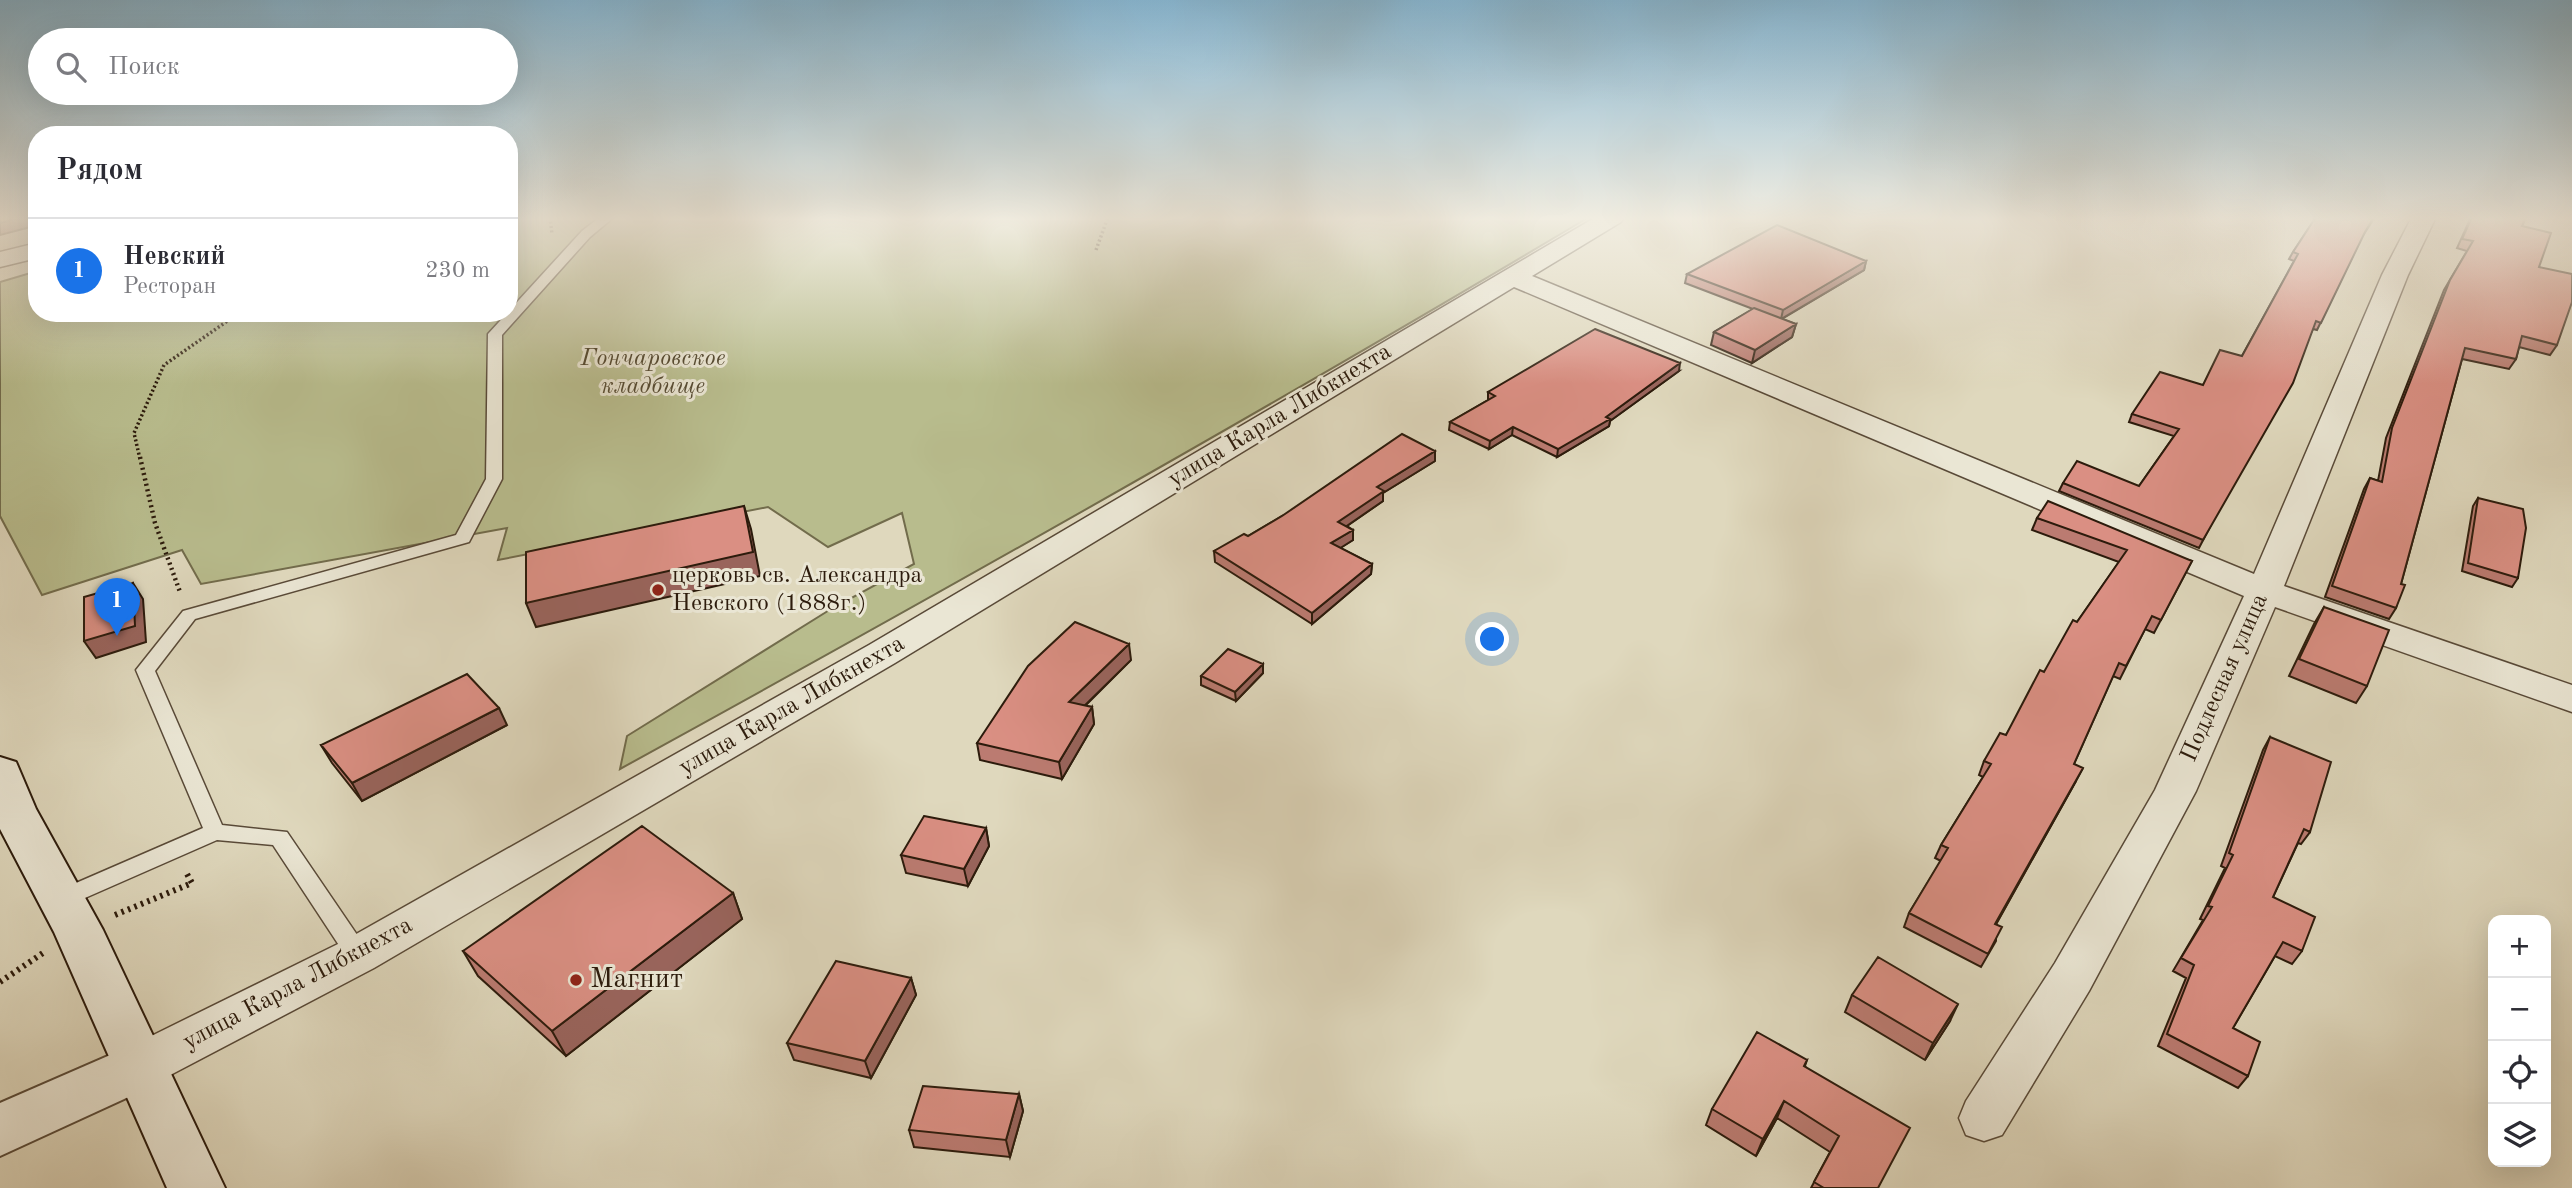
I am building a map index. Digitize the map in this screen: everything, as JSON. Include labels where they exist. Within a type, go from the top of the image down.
[{"type":"main road","points":[[0,773],[13,810],[61,899],[196,1188]]},
{"type":"main road","points":[[0,1130],[140,1066]]},
{"type":"street","name":"улица Карла Либкнехта","points":[[140,1066],[358,956],[882,654],[1521,272]]},
{"type":"street","name":"Подлесная улица","points":[[1984,1118],[2072,977],[2175,791],[2264,591],[2396,272]]},
{"type":"street","points":[[1513,277],[2264,591],[2572,699]]},
{"type":"lane","points":[[518,309],[551,272]]},
{"type":"lane","points":[[215,832],[198,798],[145,670],[188,615],[463,538],[494,479],[495,334],[506,322]]},
{"type":"lane","points":[[61,899],[215,832],[279,838],[358,956]]},
{"type":"path","points":[[188,615],[155,523],[134,433],[164,365],[226,322]]},
{"type":"green space","name":"Гончаровское кладбище","points":[[518,272],[1495,272],[1107,498],[620,769],[627,736],[831,609],[914,564],[902,513],[828,547],[768,507],[498,560],[507,528],[201,584],[182,550],[42,595],[0,516],[0,282],[28,274],[28,322],[518,322]]},
{"type":"building","points":[[1690,272],[1847,272],[1783,310],[1687,274]]},
{"type":"building","points":[[2288,272],[2345,272],[2321,323],[2316,321],[2293,383],[2203,540],[2063,483],[2077,461],[2139,486],[2179,429],[2132,414],[2160,372],[2203,385],[2220,350],[2242,356]]},
{"type":"building","points":[[2454,272],[2565,272],[2572,274],[2572,302],[2557,345],[2522,336],[2516,359],[2465,348],[2401,584],[2405,585],[2396,608],[2332,586],[2370,478],[2382,482],[2392,428]]},
{"type":"building","points":[[1754,308],[1796,324],[1755,350],[1714,332]]},
{"type":"building","points":[[1595,329],[1680,363],[1606,417],[1610,419],[1558,449],[1513,427],[1490,441],[1450,422],[1495,396],[1488,392]]},
{"type":"building","points":[[1402,434],[1435,451],[1377,487],[1384,491],[1338,522],[1353,530],[1331,543],[1372,564],[1312,613],[1214,551],[1244,534],[1248,536],[1282,516]]},
{"type":"building","points":[[2478,498],[2523,509],[2526,528],[2518,578],[2468,563]]},
{"type":"building","points":[[2048,501],[2192,561],[2161,620],[2152,616],[2126,666],[2119,663],[2074,764],[2083,768],[1995,924],[2002,927],[1988,954],[1909,913],[1948,848],[1941,845],[1991,764],[1984,761],[2000,733],[2006,735],[2040,670],[2044,672],[2073,620],[2077,622],[2127,550],[2037,518]]},
{"type":"building","points":[[744,506],[753,552],[526,603],[526,552]]},
{"type":"building","points":[[133,583],[135,626],[84,641],[84,597]]},
{"type":"building","points":[[2324,607],[2389,630],[2367,686],[2299,659]]},
{"type":"building","points":[[1075,622],[1129,644],[1069,702],[1092,707],[1059,762],[977,743],[1028,666]]},
{"type":"building","points":[[1228,649],[1263,664],[1235,692],[1201,676]]},
{"type":"building","points":[[467,674],[499,708],[352,783],[321,745]]},
{"type":"building","points":[[2270,737],[2331,762],[2310,832],[2304,829],[2273,897],[2315,917],[2302,951],[2283,942],[2233,1028],[2260,1042],[2248,1076],[2167,1034],[2194,965],[2181,958],[2212,907],[2208,906],[2233,855],[2229,853]]},
{"type":"building","points":[[924,816],[986,828],[964,869],[901,855]]},
{"type":"building","points":[[642,826],[733,893],[552,1031],[463,951]]},
{"type":"building","points":[[1878,957],[1958,1004],[1933,1043],[1852,995]]},
{"type":"building","points":[[836,961],[911,978],[865,1061],[787,1043]]},
{"type":"building","points":[[1757,1032],[1807,1060],[1804,1066],[1910,1128],[1878,1188],[1824,1188],[1814,1182],[1839,1136],[1784,1101],[1763,1139],[1712,1109]]},
{"type":"building","points":[[923,1086],[1019,1094],[1006,1140],[909,1130]]},
{"type":"place","name":"церковь св. Александра Невского (1888г.)","points":[[658,590]]},
{"type":"place","name":"Невский","points":[[117,636]]},
{"type":"place","name":"Магнит","points":[[576,980]]}]
